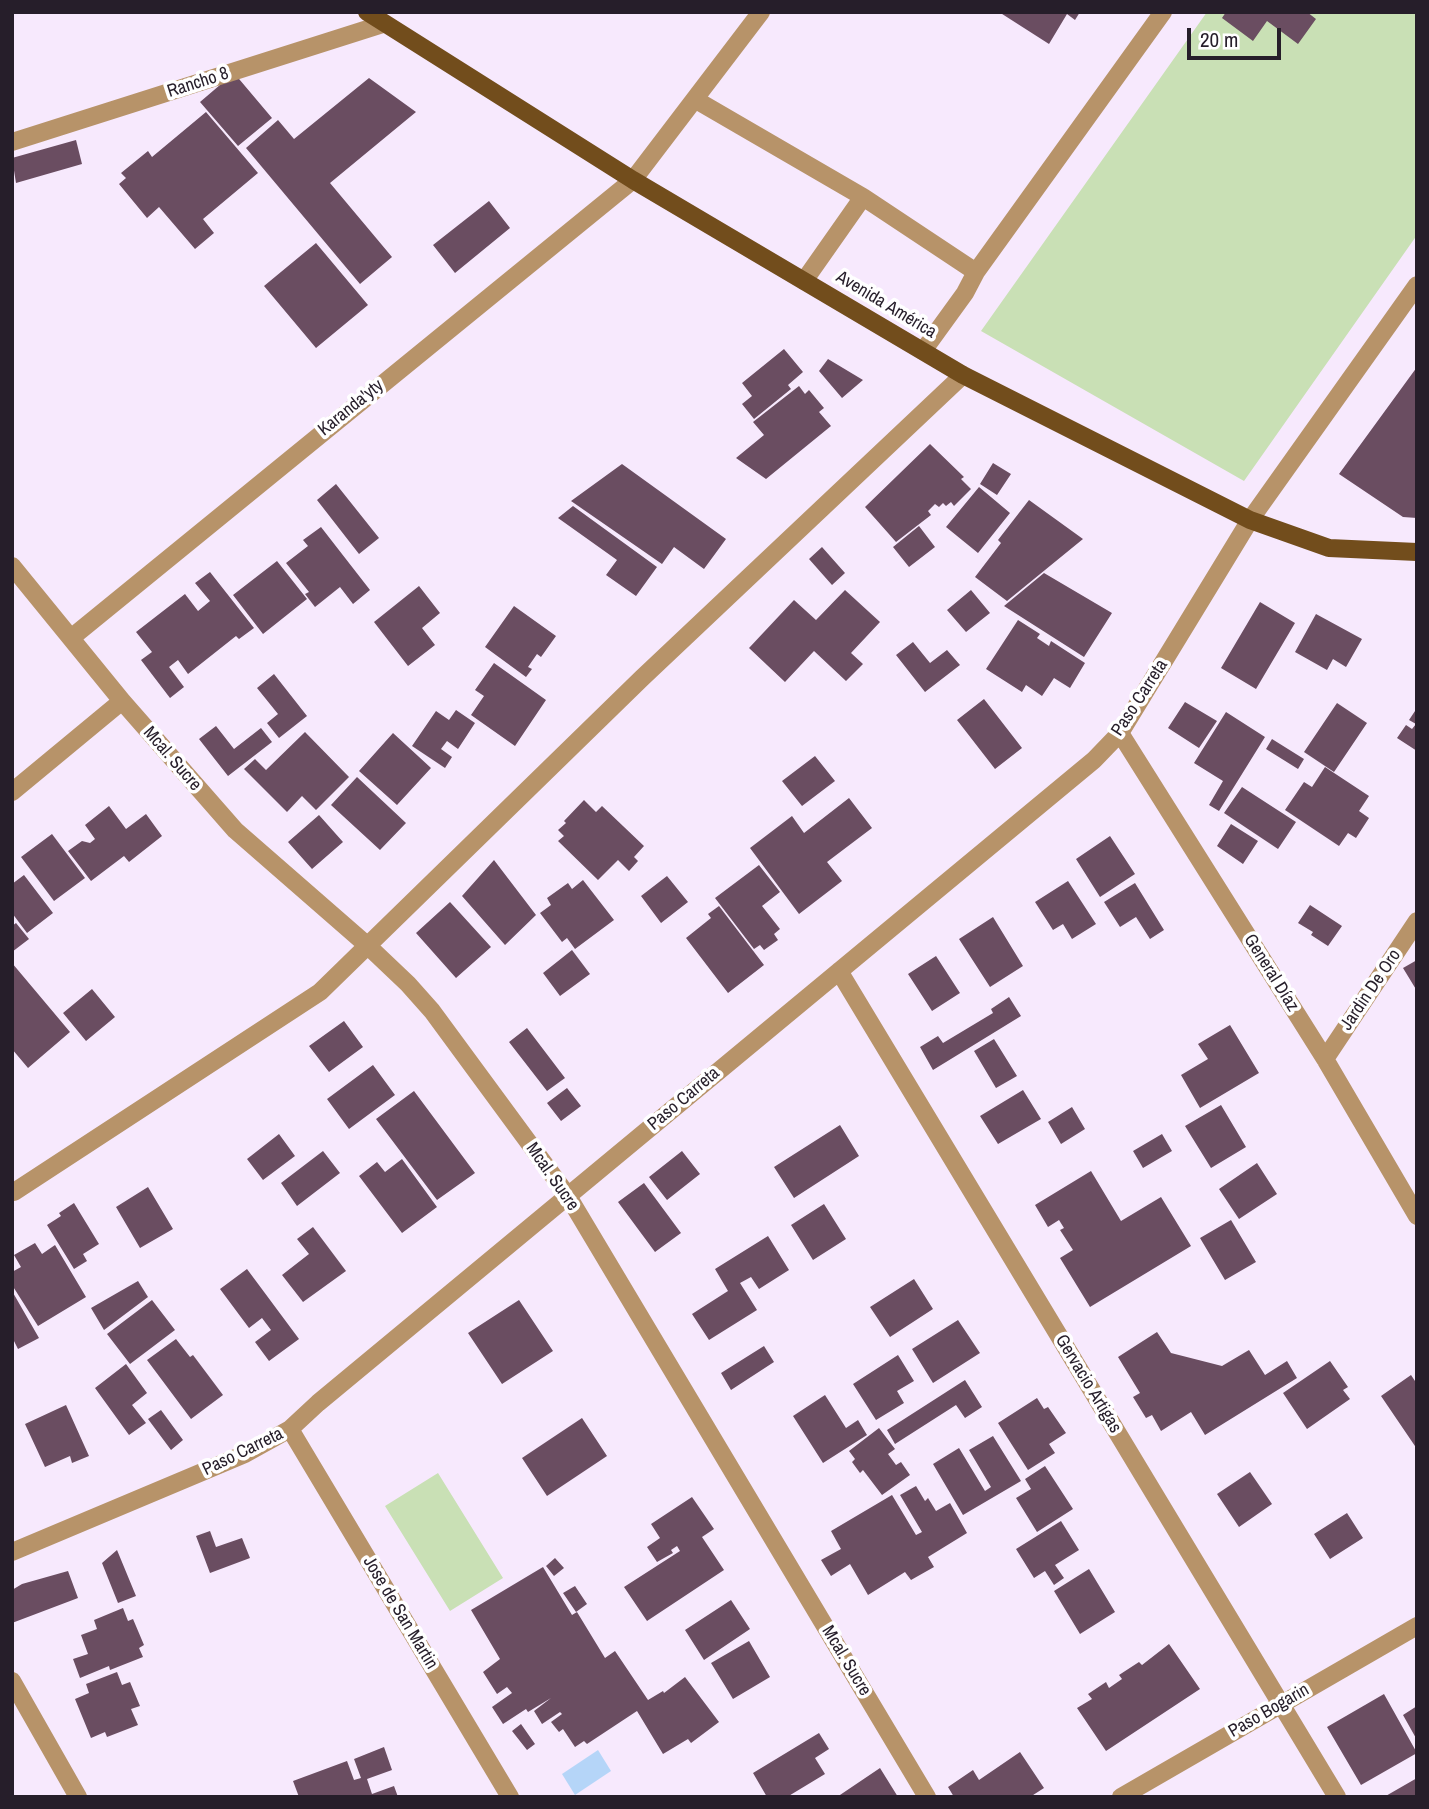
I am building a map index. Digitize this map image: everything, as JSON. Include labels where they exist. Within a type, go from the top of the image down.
[{"type":"main road","name":"Avenida América","points":[[367,12],[633,180],[963,375],[1250,520],[1329,548],[1417,552]]},
{"type":"street","name":"Karanda'yty","points":[[71,638],[633,180],[761,12]]},
{"type":"street","points":[[923,351],[965,293],[976,272],[1163,12]]},
{"type":"street","name":"Rancho 8","points":[[12,142],[383,24]]},
{"type":"street","points":[[696,100],[863,198],[976,272]]},
{"type":"street","points":[[804,281],[863,198]]},
{"type":"street","name":"Paso Carreta","points":[[12,1552],[245,1454],[290,1429],[1094,760],[1120,733],[1250,520],[1417,285]]},
{"type":"street","points":[[14,1192],[320,992],[642,678],[963,375]]},
{"type":"street","name":"Mcal. Sucre","points":[[12,566],[121,701],[235,830],[368,946],[432,1011],[568,1196],[927,1797]]},
{"type":"street","points":[[12,792],[121,701]]},
{"type":"street","name":"General Díaz","points":[[1120,733],[1325,1059],[1417,1216]]},
{"type":"street","name":"Jardin De Oro","points":[[1325,1059],[1417,921]]},
{"type":"street","name":"Gervacio Artigas","points":[[839,971],[1337,1797]]},
{"type":"street","name":"Jose de San Martin","points":[[290,1429],[510,1797]]},
{"type":"street","name":"Paso Bogarin","points":[[1121,1797],[1417,1626]]},
{"type":"street","points":[[12,1681],[78,1797]]},
{"type":"green space","points":[[1207,12],[1417,12],[1417,235],[1244,481],[981,331]]},
{"type":"green space","points":[[438,1473],[503,1578],[450,1611],[385,1506]]},
{"type":"water","points":[[598,1750],[611,1771],[575,1795],[562,1774]]},
{"type":"building","points":[[999,12],[1080,12],[1075,20],[1067,14],[1049,44]]},
{"type":"building","points":[[1226,12],[1307,12],[1316,19],[1298,44],[1267,21],[1253,41],[1222,18]]},
{"type":"building","points":[[234,73],[272,118],[238,146],[200,102]]},
{"type":"building","points":[[369,78],[416,112],[330,183],[392,257],[360,284],[246,148],[278,120],[294,139]]},
{"type":"building","points":[[206,112],[258,173],[203,219],[214,233],[195,249],[159,207],[147,218],[119,184],[126,178],[121,173],[148,151],[152,157]]},
{"type":"building","points":[[76,140],[82,164],[16,183],[12,158]]},
{"type":"building","points":[[489,201],[510,228],[455,273],[433,245]]},
{"type":"building","points":[[316,243],[368,305],[316,348],[264,286]]},
{"type":"building","points":[[784,349],[803,372],[788,385],[791,389],[754,419],[742,404],[752,396],[742,383]]},
{"type":"building","points":[[828,359],[863,380],[842,398],[819,371]]},
{"type":"building","points":[[1417,367],[1417,518],[1403,517],[1339,474]]},
{"type":"building","points":[[799,386],[805,394],[809,390],[824,408],[819,412],[831,426],[766,479],[736,458],[764,435],[753,422]]},
{"type":"building","points":[[930,444],[964,477],[961,479],[971,489],[954,506],[951,502],[946,506],[943,503],[939,507],[935,504],[928,511],[931,515],[896,542],[865,507]]},
{"type":"building","points":[[993,463],[1011,474],[997,495],[980,484]]},
{"type":"building","points":[[622,464],[726,539],[704,569],[674,547],[662,564],[571,501]]},
{"type":"building","points":[[336,484],[379,538],[359,554],[317,500]]},
{"type":"building","points":[[979,487],[1010,513],[978,553],[946,527]]},
{"type":"building","points":[[1029,500],[1083,539],[1007,601],[975,577],[1001,543],[998,540]]},
{"type":"building","points":[[573,506],[657,567],[636,596],[606,575],[617,560],[558,518]]},
{"type":"building","points":[[919,526],[935,547],[909,567],[893,547]]},
{"type":"building","points":[[321,527],[370,590],[353,604],[340,587],[315,607],[305,594],[309,592],[286,563],[308,546],[303,540]]},
{"type":"building","points":[[822,547],[845,573],[832,585],[809,559]]},
{"type":"building","points":[[277,561],[307,599],[263,634],[233,595]]},
{"type":"building","points":[[210,572],[254,628],[239,639],[236,636],[188,674],[178,660],[169,667],[184,687],[170,698],[141,660],[152,652],[136,632],[185,594],[198,611],[210,601],[195,583]]},
{"type":"building","points":[[1044,573],[1112,613],[1084,657],[1004,606]]},
{"type":"building","points":[[419,586],[440,613],[422,628],[435,645],[408,666],[374,622]]},
{"type":"building","points":[[845,590],[880,622],[851,653],[863,664],[846,681],[814,651],[785,682],[749,648],[794,600],[816,620]]},
{"type":"building","points":[[971,590],[990,613],[966,632],[947,610]]},
{"type":"building","points":[[1260,602],[1295,623],[1256,689],[1221,668]]},
{"type":"building","points":[[514,606],[556,636],[541,657],[537,654],[528,667],[532,669],[526,677],[485,647]]},
{"type":"building","points":[[1316,614],[1362,639],[1346,667],[1333,659],[1327,670],[1295,652]]},
{"type":"building","points":[[1018,620],[1040,634],[1037,638],[1049,646],[1051,641],[1085,663],[1070,688],[1054,678],[1042,696],[1026,685],[1022,692],[986,669]]},
{"type":"building","points":[[913,642],[930,663],[947,650],[960,665],[925,692],[896,655]]},
{"type":"building","points":[[494,663],[546,700],[515,746],[471,715],[484,696],[475,690]]},
{"type":"building","points":[[274,674],[307,716],[279,738],[267,723],[278,714],[257,688]]},
{"type":"building","points":[[984,699],[1022,748],[995,769],[957,720]]},
{"type":"building","points":[[1185,702],[1217,721],[1199,748],[1168,728]]},
{"type":"building","points":[[1337,703],[1367,723],[1334,772],[1304,752]]},
{"type":"building","points":[[1417,708],[1417,751],[1397,738],[1406,725],[1412,729],[1416,724],[1409,720]]},
{"type":"building","points":[[456,710],[475,723],[458,749],[447,741],[441,749],[452,757],[445,768],[412,746],[436,711],[449,720]]},
{"type":"building","points":[[1226,712],[1265,737],[1219,811],[1209,805],[1223,781],[1194,763]]},
{"type":"building","points":[[216,726],[234,749],[261,728],[272,742],[228,776],[199,739]]},
{"type":"building","points":[[305,732],[349,777],[316,810],[302,796],[287,812],[244,769],[255,759],[266,770]]},
{"type":"building","points":[[393,733],[431,768],[397,805],[359,771]]},
{"type":"building","points":[[1272,739],[1304,759],[1298,769],[1266,749]]},
{"type":"building","points":[[815,756],[835,781],[802,806],[782,781]]},
{"type":"building","points":[[1325,767],[1369,796],[1359,811],[1369,818],[1356,838],[1348,833],[1339,846],[1285,810],[1304,782],[1312,787]]},
{"type":"building","points":[[357,777],[406,823],[380,850],[331,805]]},
{"type":"building","points":[[1242,787],[1296,822],[1278,849],[1224,813]]},
{"type":"building","points":[[849,798],[872,828],[827,862],[842,881],[799,914],[750,848],[792,816],[804,833]]},
{"type":"building","points":[[584,800],[596,812],[602,806],[644,846],[634,857],[638,861],[629,871],[618,860],[598,880],[558,841],[564,836],[558,830]]},
{"type":"building","points":[[109,806],[126,829],[146,814],[162,836],[129,862],[124,856],[91,881],[68,851],[82,841],[90,843],[95,839],[85,825]]},
{"type":"building","points":[[319,815],[343,842],[312,869],[288,842]]},
{"type":"building","points":[[1231,824],[1258,841],[1243,864],[1217,846]]},
{"type":"building","points":[[52,834],[85,878],[54,901],[21,857]]},
{"type":"building","points":[[1110,836],[1135,874],[1100,897],[1076,859]]},
{"type":"building","points":[[494,860],[536,915],[505,945],[462,896]]},
{"type":"building","points":[[759,865],[780,892],[762,906],[780,929],[774,934],[778,940],[764,950],[760,945],[754,949],[715,898]]},
{"type":"building","points":[[24,875],[53,913],[27,933],[12,913],[12,884]]},
{"type":"building","points":[[667,876],[688,902],[661,923],[641,896]]},
{"type":"building","points":[[583,880],[614,920],[575,949],[567,938],[562,942],[540,913],[551,905],[547,898],[568,883],[572,889]]},
{"type":"building","points":[[1068,881],[1096,924],[1072,939],[1063,924],[1053,930],[1035,902]]},
{"type":"building","points":[[1135,883],[1164,930],[1150,939],[1136,917],[1120,927],[1104,902]]},
{"type":"building","points":[[450,902],[491,947],[456,978],[416,933]]},
{"type":"building","points":[[1310,905],[1342,926],[1328,946],[1298,923]]},
{"type":"building","points":[[719,906],[764,965],[728,993],[686,938],[711,918],[708,914]]},
{"type":"building","points":[[993,917],[1023,966],[990,987],[959,939]]},
{"type":"building","points":[[16,923],[29,939],[12,952],[12,926]]},
{"type":"building","points":[[572,950],[590,974],[560,996],[543,973]]},
{"type":"building","points":[[936,956],[960,993],[932,1011],[908,974]]},
{"type":"building","points":[[1417,960],[1417,991],[1403,968]]},
{"type":"building","points":[[12,963],[70,1032],[28,1068],[12,1049]]},
{"type":"building","points":[[92,989],[115,1017],[86,1041],[63,1013]]},
{"type":"building","points":[[1009,997],[1021,1016],[933,1070],[920,1047],[938,1036],[943,1043],[993,1013],[991,1009]]},
{"type":"building","points":[[344,1021],[363,1047],[329,1072],[309,1046]]},
{"type":"building","points":[[1230,1025],[1259,1073],[1200,1108],[1181,1075],[1208,1059],[1198,1044]]},
{"type":"building","points":[[527,1028],[565,1078],[547,1091],[509,1042]]},
{"type":"building","points":[[994,1039],[1017,1076],[996,1088],[974,1051]]},
{"type":"building","points":[[373,1065],[395,1095],[349,1129],[327,1099]]},
{"type":"building","points":[[567,1088],[581,1106],[561,1121],[547,1103]]},
{"type":"building","points":[[1023,1090],[1041,1119],[998,1144],[980,1116]]},
{"type":"building","points":[[414,1091],[475,1173],[437,1200],[376,1119]]},
{"type":"building","points":[[1221,1105],[1246,1147],[1211,1168],[1185,1126]]},
{"type":"building","points":[[1072,1107],[1085,1129],[1061,1144],[1048,1122]]},
{"type":"building","points":[[840,1125],[859,1156],[794,1198],[774,1167]]},
{"type":"building","points":[[279,1134],[295,1156],[263,1180],[247,1159]]},
{"type":"building","points":[[1162,1134],[1172,1151],[1143,1168],[1133,1151]]},
{"type":"building","points":[[323,1151],[340,1173],[297,1206],[281,1183]]},
{"type":"building","points":[[682,1151],[700,1174],[667,1200],[649,1177]]},
{"type":"building","points":[[402,1159],[437,1207],[402,1233],[359,1176],[377,1162],[385,1172]]},
{"type":"building","points":[[1257,1163],[1277,1194],[1239,1219],[1219,1189]]},
{"type":"building","points":[[1091,1171],[1121,1221],[1161,1197],[1191,1246],[1090,1307],[1060,1258],[1073,1250],[1060,1230],[1064,1228],[1059,1220],[1048,1227],[1035,1205]]},
{"type":"building","points":[[644,1183],[681,1233],[655,1252],[618,1202]]},
{"type":"building","points":[[148,1187],[173,1229],[140,1248],[116,1207]]},
{"type":"building","points":[[74,1203],[99,1244],[83,1254],[87,1261],[74,1269],[47,1225]]},
{"type":"building","points":[[824,1204],[846,1239],[813,1260],[791,1225]]},
{"type":"building","points":[[1231,1220],[1256,1262],[1225,1280],[1200,1238]]},
{"type":"building","points":[[313,1227],[346,1271],[303,1302],[282,1275],[309,1254],[297,1239]]},
{"type":"building","points":[[768,1236],[789,1270],[759,1289],[751,1277],[740,1283],[757,1310],[709,1340],[692,1314],[728,1291],[715,1269]]},
{"type":"building","points":[[35,1243],[42,1254],[55,1245],[86,1297],[38,1326],[12,1285],[12,1272],[21,1267],[14,1255]]},
{"type":"building","points":[[247,1269],[299,1339],[269,1361],[255,1342],[271,1330],[262,1318],[249,1328],[220,1289]]},
{"type":"building","points":[[914,1279],[933,1309],[890,1337],[870,1307]]},
{"type":"building","points":[[138,1281],[148,1297],[104,1330],[91,1308]]},
{"type":"building","points":[[12,1291],[39,1338],[18,1349],[12,1337]]},
{"type":"building","points":[[152,1300],[175,1330],[130,1364],[107,1334]]},
{"type":"building","points":[[519,1300],[553,1351],[502,1384],[468,1333]]},
{"type":"building","points":[[958,1320],[980,1353],[933,1383],[912,1349]]},
{"type":"building","points":[[1157,1332],[1171,1353],[1222,1366],[1249,1350],[1265,1375],[1287,1361],[1297,1378],[1205,1435],[1191,1412],[1161,1431],[1152,1415],[1146,1418],[1133,1397],[1140,1393],[1118,1357]]},
{"type":"building","points":[[176,1339],[190,1357],[193,1355],[223,1395],[191,1419],[147,1360]]},
{"type":"building","points":[[764,1346],[774,1362],[731,1390],[721,1373]]},
{"type":"building","points":[[898,1355],[914,1381],[897,1391],[904,1403],[876,1420],[853,1384]]},
{"type":"building","points":[[1330,1361],[1348,1387],[1343,1390],[1350,1399],[1307,1429],[1283,1393]]},
{"type":"building","points":[[126,1364],[147,1393],[132,1405],[146,1423],[129,1435],[95,1388]]},
{"type":"building","points":[[1411,1375],[1417,1384],[1417,1449],[1381,1396]]},
{"type":"building","points":[[965,1380],[982,1407],[965,1418],[956,1405],[895,1444],[887,1430]]},
{"type":"building","points":[[825,1395],[846,1428],[858,1420],[867,1435],[823,1463],[793,1416]]},
{"type":"building","points":[[1037,1398],[1044,1409],[1048,1407],[1066,1433],[1049,1444],[1055,1453],[1028,1470],[998,1423]]},
{"type":"building","points":[[66,1405],[89,1456],[72,1463],[70,1456],[45,1467],[25,1424]]},
{"type":"building","points":[[161,1410],[183,1440],[171,1450],[148,1419]]},
{"type":"building","points":[[582,1418],[607,1456],[547,1496],[522,1458]]},
{"type":"building","points":[[879,1428],[895,1449],[888,1454],[896,1465],[901,1462],[910,1475],[882,1495],[863,1470],[860,1473],[852,1462],[855,1459],[849,1451]]},
{"type":"building","points":[[993,1436],[1021,1481],[963,1515],[933,1464],[959,1448],[985,1491],[991,1487],[969,1450]]},
{"type":"building","points":[[1045,1466],[1073,1509],[1037,1532],[1016,1498],[1031,1489],[1025,1479]]},
{"type":"building","points":[[1250,1472],[1272,1504],[1239,1527],[1217,1494]]},
{"type":"building","points":[[916,1486],[925,1501],[928,1498],[936,1511],[950,1503],[967,1533],[928,1557],[934,1567],[911,1580],[905,1572],[868,1595],[850,1564],[831,1576],[821,1560],[841,1549],[831,1531],[892,1495],[916,1535],[922,1532],[900,1495]]},
{"type":"building","points":[[692,1497],[714,1529],[702,1537],[724,1570],[647,1621],[624,1587],[680,1551],[677,1546],[671,1550],[673,1553],[657,1562],[647,1547],[660,1538],[651,1524]]},
{"type":"building","points":[[1347,1513],[1363,1538],[1330,1559],[1314,1534]]},
{"type":"building","points":[[1061,1521],[1079,1550],[1055,1565],[1064,1578],[1054,1585],[1045,1571],[1034,1578],[1016,1549]]},
{"type":"building","points":[[210,1531],[216,1547],[242,1538],[250,1558],[210,1573],[196,1536]]},
{"type":"building","points":[[117,1550],[136,1596],[118,1603],[102,1563]]},
{"type":"building","points":[[555,1558],[564,1568],[554,1576],[546,1566]]},
{"type":"building","points":[[543,1567],[572,1615],[577,1612],[605,1658],[615,1651],[648,1700],[663,1691],[664,1693],[685,1677],[719,1722],[691,1743],[688,1739],[663,1754],[637,1711],[587,1744],[584,1741],[575,1747],[563,1729],[559,1732],[551,1722],[562,1714],[560,1712],[542,1724],[534,1711],[551,1698],[528,1712],[526,1709],[503,1724],[492,1707],[512,1693],[507,1687],[497,1694],[483,1672],[500,1659],[471,1610]]},
{"type":"building","points":[[1089,1569],[1115,1612],[1080,1634],[1054,1591]]},
{"type":"building","points":[[68,1571],[78,1598],[12,1623],[12,1590],[22,1584]]},
{"type":"building","points":[[575,1586],[587,1604],[576,1612],[563,1593]]},
{"type":"building","points":[[731,1600],[750,1629],[704,1660],[685,1630]]},
{"type":"building","points":[[123,1608],[128,1621],[133,1619],[144,1645],[139,1648],[143,1657],[110,1670],[109,1666],[80,1678],[73,1659],[88,1654],[81,1635],[97,1629],[94,1620]]},
{"type":"building","points":[[749,1641],[770,1677],[733,1699],[711,1663]]},
{"type":"building","points":[[1169,1644],[1200,1689],[1106,1751],[1077,1708],[1092,1699],[1088,1694],[1106,1682],[1109,1688],[1122,1679],[1119,1675],[1139,1662],[1142,1665]]},
{"type":"building","points":[[117,1672],[122,1685],[130,1682],[140,1706],[131,1709],[138,1725],[107,1737],[105,1732],[91,1738],[75,1699],[89,1693],[86,1684]]},
{"type":"building","points":[[1384,1694],[1417,1753],[1361,1785],[1327,1727]]},
{"type":"building","points":[[1417,1706],[1417,1740],[1403,1715]]},
{"type":"building","points":[[521,1724],[535,1744],[527,1750],[512,1731]]},
{"type":"building","points":[[819,1733],[829,1749],[815,1758],[825,1774],[787,1797],[767,1797],[753,1773]]},
{"type":"building","points":[[384,1747],[392,1770],[367,1779],[372,1794],[394,1786],[398,1797],[299,1797],[293,1781],[347,1761],[354,1780],[361,1778],[354,1759]]},
{"type":"building","points":[[1020,1752],[1044,1788],[1030,1797],[954,1797],[948,1787],[973,1770],[979,1780]]},
{"type":"building","points":[[880,1768],[898,1797],[837,1797]]},
{"type":"building","points":[[1417,1778],[1417,1797],[1384,1797]]}]
